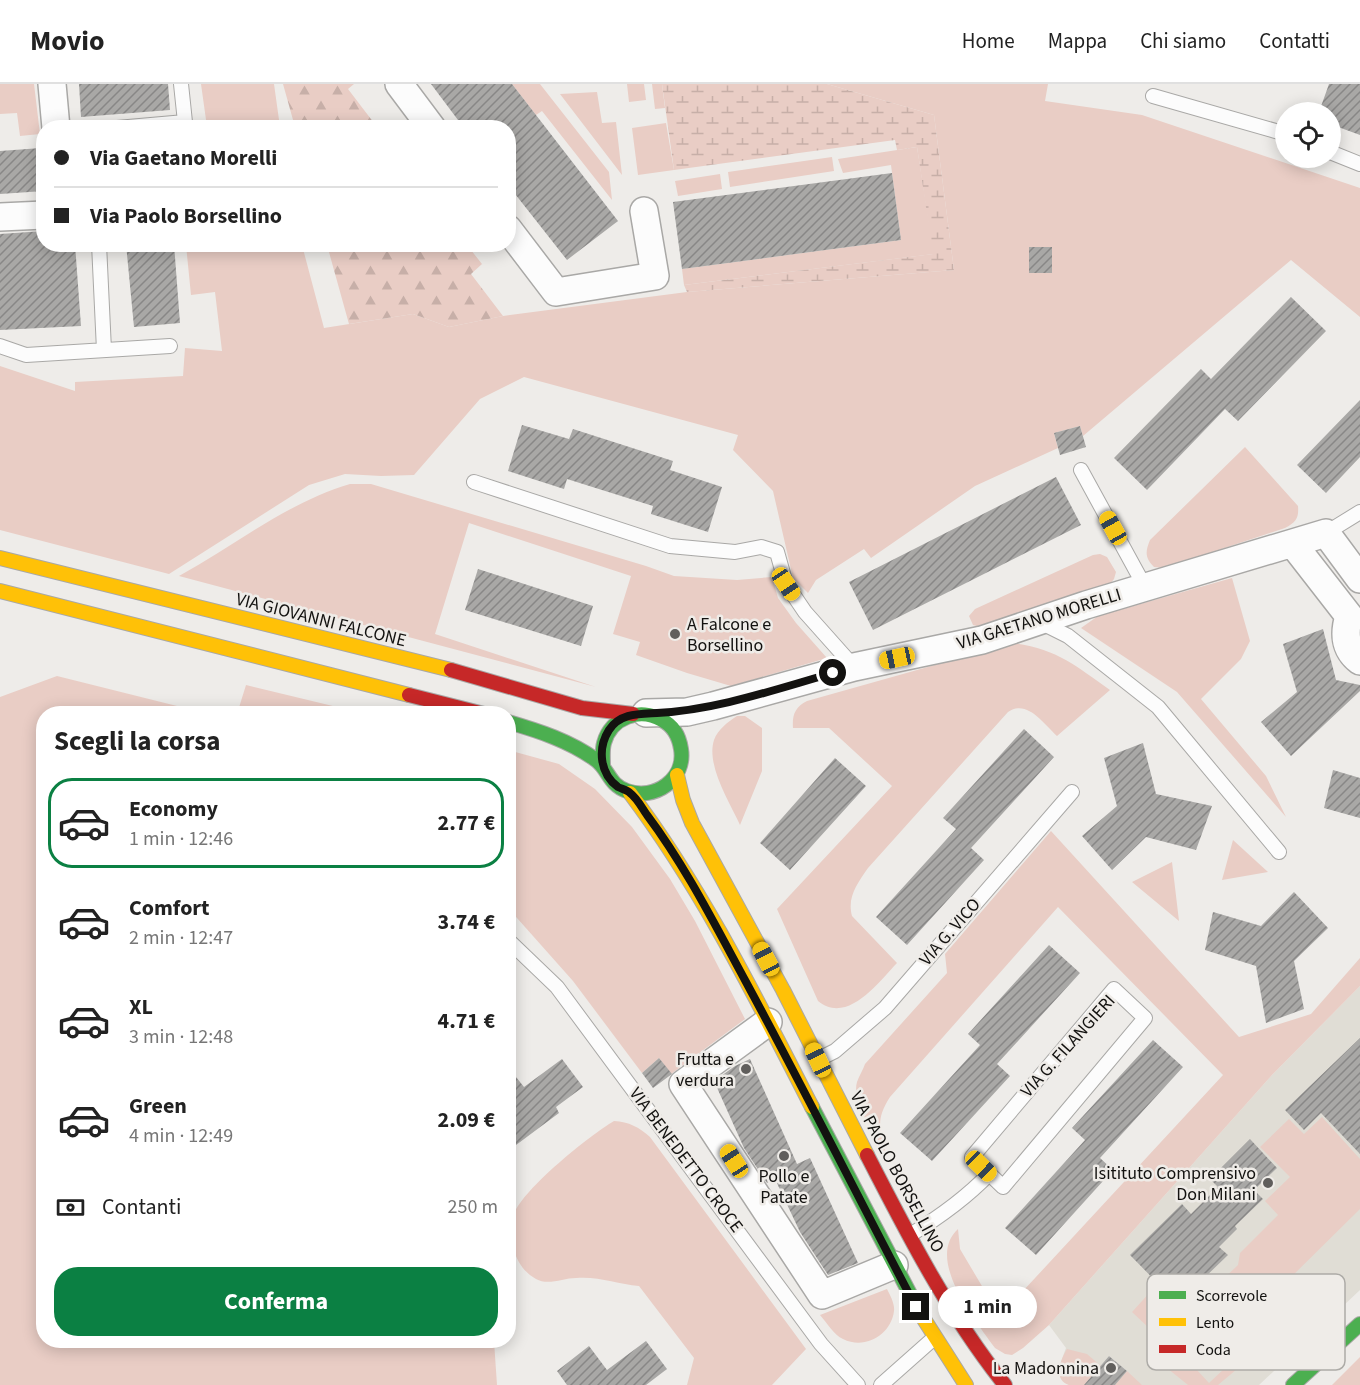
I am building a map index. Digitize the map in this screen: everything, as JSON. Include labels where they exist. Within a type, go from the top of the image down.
[{"type":"street","points":[[52,84],[55,120]]},
{"type":"street","points":[[399,84],[426,120]]},
{"type":"street","points":[[516,240],[556,292],[656,276],[644,211]]},
{"type":"street","points":[[0,217],[36,215]]},
{"type":"street","points":[[1326,533],[1360,579]]},
{"type":"street","name":"VIA GAETANO MORELLI","points":[[639,714],[687,712],[854,668],[982,640],[1086,604],[1326,533]]},
{"type":"street","points":[[1293,544],[1349,616],[1345,628],[1346,640],[1351,651],[1360,661]]},
{"type":"street","name":"VIA GIOVANNI FALCONE","points":[[0,558],[493,681],[582,708],[639,714]]},
{"type":"street","points":[[0,591],[453,706]]},
{"type":"street","points":[[682,749],[692,731],[713,706]]},
{"type":"street","points":[[639,714],[659,717],[670,725],[678,736],[682,749],[682,762],[677,775],[668,785],[656,792],[644,795],[630,793],[618,787],[609,778],[603,766],[601,752],[610,728],[620,719],[639,714]]},
{"type":"street","points":[[516,724],[560,738],[603,766]]},
{"type":"street","name":"VIA PAOLO BORSELLINO","points":[[677,775],[692,823],[956,1320],[979,1355],[1005,1385]]},
{"type":"street","points":[[630,793],[661,834],[692,884],[768,1022],[894,1265],[934,1338],[966,1385]]},
{"type":"street","points":[[768,1022],[683,1084],[822,1295],[894,1265]]},
{"type":"street","points":[[1345,1338],[1360,1324]]},
{"type":"street","points":[[1293,1385],[1309,1370]]},
{"type":"lane","points":[[181,84],[185,120]]},
{"type":"lane","points":[[1153,96],[1275,131]]},
{"type":"lane","points":[[1341,156],[1360,164]]},
{"type":"lane","points":[[99,252],[104,350]]},
{"type":"lane","points":[[0,346],[26,355],[170,346]]},
{"type":"lane","points":[[1081,470],[1145,587]]},
{"type":"lane","points":[[474,482],[670,546],[735,552],[761,547],[777,552],[786,584],[805,612],[854,668]]},
{"type":"lane","name":"VIA GAETANO MORELLI","points":[[1326,533],[1360,512]]},
{"type":"lane","points":[[1038,622],[1068,636],[1158,707],[1279,852]]},
{"type":"lane","name":"VIA G. VICO","points":[[818,1060],[835,1052],[885,1008],[1072,792]]},
{"type":"lane","name":"VIA BENEDETTO CROCE","points":[[516,948],[557,987],[821,1344],[858,1385]]},
{"type":"lane","name":"VIA G. FILANGIERI","points":[[1114,989],[1145,1018],[1003,1187],[989,1174],[972,1157],[1114,989]]},
{"type":"lane","points":[[910,1234],[939,1216],[989,1174]]},
{"type":"lane","points":[[880,1385],[934,1338]]},
{"type":"shaded area","name":"Isitituto Comprensivo Don Milani","points":[[1360,986],[1360,1290],[1345,1304],[1345,1274],[1147,1274],[1147,1370],[1275,1370],[1259,1385],[1115,1385],[1127,1371],[1109,1356],[1084,1385],[1069,1385],[1063,1381],[1059,1367],[1066,1348],[1049,1325],[1272,1075]]},
{"type":"green space","points":[[0,84],[34,84],[38,120],[36,120],[36,134],[20,136],[17,113],[0,114]]},
{"type":"green space","points":[[201,84],[274,84],[279,120],[206,120]]},
{"type":"green space","points":[[283,84],[354,84],[348,89],[372,120],[293,120]]},
{"type":"green space","points":[[512,84],[540,84],[609,172],[612,200],[542,111],[536,115]]},
{"type":"green space","points":[[627,84],[644,84],[646,100],[629,102]]},
{"type":"green space","points":[[652,84],[662,84],[665,108],[655,109]]},
{"type":"green space","points":[[662,84],[827,84],[934,115],[954,270],[687,292],[684,285],[933,254],[917,147],[897,150],[895,140],[674,170]]},
{"type":"green space","points":[[827,84],[1048,84],[1045,101],[1142,115],[1275,160],[1275,168],[1300,168],[1360,188],[1360,317],[1291,260],[1083,436],[1080,426],[1054,433],[1058,448],[975,486],[871,558],[864,549],[816,580],[808,593],[793,578],[773,491],[733,450],[738,435],[524,377],[480,399],[414,475],[345,474],[309,485],[169,574],[0,530],[0,366],[75,391],[75,382],[183,376],[185,348],[222,351],[215,292],[191,295],[187,252],[304,252],[324,328],[413,314],[449,327],[503,316],[687,292],[954,270],[934,115]]},
{"type":"green space","points":[[597,92],[602,123],[616,122],[622,175],[560,94]]},
{"type":"green space","points":[[666,123],[674,170],[638,175],[632,128]]},
{"type":"green space","points":[[917,147],[934,254],[684,285],[682,269],[901,240],[891,165],[843,173],[838,159]]},
{"type":"green space","points":[[832,157],[834,171],[730,187],[728,172]]},
{"type":"green space","points":[[720,174],[722,189],[678,196],[675,181]]},
{"type":"green space","points":[[329,252],[473,252],[482,264],[471,274],[503,316],[449,327],[413,314],[349,324]]},
{"type":"green space","points":[[1245,447],[1298,506],[1296,519],[1285,528],[1164,568],[1154,567],[1147,555],[1150,540]]},
{"type":"green space","points":[[350,484],[371,484],[674,576],[737,580],[772,577],[778,598],[796,623],[827,658],[731,686],[636,655],[640,642],[613,634],[631,576],[469,523],[435,634],[596,687],[179,576],[283,513]]},
{"type":"green space","points":[[1100,554],[1107,557],[1116,572],[1110,584],[983,628],[973,625],[969,616],[975,609],[1093,555]]},
{"type":"green space","points":[[1232,578],[1250,641],[1241,659],[1201,699],[1266,776],[1286,817],[1177,692],[1081,628],[1098,616]]},
{"type":"green space","points":[[1013,643],[1042,649],[1065,659],[1110,690],[1057,736],[1028,710],[1022,708],[1008,712],[868,868],[852,897],[852,916],[897,963],[871,990],[851,1005],[840,1008],[829,1007],[818,1001],[777,909],[892,786],[829,728],[793,728],[795,712],[807,701]]},
{"type":"green space","points":[[57,676],[177,706],[36,706],[36,1348],[494,1348],[497,1385],[0,1385],[0,697]]},
{"type":"green space","points":[[246,685],[333,706],[239,706]]},
{"type":"green space","points":[[737,716],[745,716],[762,728],[762,771],[740,825],[720,783],[712,750],[718,732]]},
{"type":"green space","points":[[516,752],[559,764],[595,789],[632,827],[670,879],[695,921],[745,1019],[671,1074],[659,1058],[642,1073],[573,981],[516,917]]},
{"type":"green space","points":[[1051,831],[1239,1037],[1311,1014],[1360,958],[1360,986],[1272,1075],[1049,1325],[1012,1355],[995,1348],[976,1322],[957,1289],[947,1256],[949,1242],[958,1229],[960,1249],[992,1303],[1002,1307],[1011,1304],[1223,1075],[1058,907],[890,1097],[880,1120],[887,1158],[858,1100],[857,1082],[865,1064],[947,973],[945,954]]},
{"type":"green space","points":[[1233,840],[1268,872],[1222,880]]},
{"type":"green space","points":[[1172,862],[1179,921],[1132,882]]},
{"type":"green space","points":[[1322,1117],[1360,1159],[1360,1209],[1294,1274],[1228,1274],[1238,1265],[1240,1253],[1278,1215],[1265,1201],[1290,1177],[1260,1147],[1289,1119],[1304,1134]]},
{"type":"green space","points":[[614,1121],[634,1126],[650,1137],[806,1349],[772,1385],[687,1385],[694,1358],[639,1286],[584,1278],[541,1281],[528,1274],[519,1263],[516,1256],[516,1210],[520,1203],[558,1163]]},
{"type":"green space","points":[[887,1289],[894,1305],[892,1320],[876,1338],[860,1343],[843,1339],[820,1315]]},
{"type":"green space","points":[[1147,1296],[1147,1326],[1132,1312]]},
{"type":"green space","points":[[1067,1349],[1087,1354],[1101,1366],[1084,1385],[1069,1385],[1059,1374],[1062,1358]]},
{"type":"green space","points":[[1360,1357],[1360,1385],[1332,1385]]},
{"type":"green space","points":[[1169,1370],[1197,1370],[1209,1383],[1223,1370],[1236,1370],[1218,1385],[1188,1385]]},
{"type":"green space","points":[[1127,1371],[1142,1385],[1115,1385]]},
{"type":"building","points":[[79,84],[168,84],[170,110],[81,117]]},
{"type":"building","points":[[431,84],[512,84],[618,221],[567,260],[516,195],[516,120],[458,120]]},
{"type":"building","points":[[1329,84],[1360,84],[1360,135],[1341,128],[1341,102],[1323,102]]},
{"type":"building","points":[[36,148],[36,192],[0,194],[0,151]]},
{"type":"building","points":[[892,173],[901,240],[682,269],[673,202]]},
{"type":"building","points":[[36,232],[36,252],[76,252],[81,326],[0,330],[0,234]]},
{"type":"building","points":[[1029,247],[1052,247],[1052,273],[1029,273]]},
{"type":"building","points":[[127,252],[175,252],[180,323],[134,327]]},
{"type":"building","points":[[1291,297],[1326,331],[1238,421],[1225,409],[1147,490],[1114,458],[1201,369],[1211,379]]},
{"type":"building","points":[[1360,400],[1360,457],[1326,493],[1297,465]]},
{"type":"building","points":[[522,425],[569,439],[573,429],[673,461],[670,470],[722,487],[708,532],[651,514],[653,506],[567,479],[564,489],[508,471]]},
{"type":"building","points":[[1080,426],[1086,447],[1060,455],[1054,433]]},
{"type":"building","points":[[1056,477],[1081,525],[873,630],[849,582]]},
{"type":"building","points":[[478,569],[593,606],[581,646],[465,610]]},
{"type":"building","points":[[1323,629],[1336,680],[1360,685],[1360,691],[1291,756],[1261,722],[1297,692],[1283,644]]},
{"type":"building","points":[[1024,729],[1054,757],[971,848],[984,860],[907,945],[876,917],[956,829],[943,818]]},
{"type":"building","points":[[1143,743],[1156,794],[1212,806],[1196,850],[1146,837],[1112,870],[1082,836],[1117,806],[1104,758]]},
{"type":"building","points":[[835,758],[866,786],[790,870],[760,843]]},
{"type":"building","points":[[1333,770],[1360,778],[1360,818],[1324,808]]},
{"type":"building","points":[[1294,892],[1328,928],[1294,961],[1304,1009],[1266,1023],[1256,966],[1205,950],[1213,912],[1261,926]]},
{"type":"building","points":[[1049,945],[1080,973],[997,1064],[1010,1076],[932,1161],[900,1133],[980,1045],[968,1034]]},
{"type":"building","points":[[1360,1038],[1360,1154],[1321,1113],[1304,1130],[1285,1110]]},
{"type":"building","points":[[1153,1040],[1183,1067],[1100,1158],[1113,1170],[1036,1255],[1005,1228],[1085,1140],[1072,1128]]},
{"type":"building","points":[[659,1058],[672,1074],[653,1088],[642,1073]]},
{"type":"building","points":[[562,1059],[583,1087],[556,1107],[559,1113],[516,1145],[516,1077],[524,1087]]},
{"type":"building","points":[[750,1059],[797,1164],[810,1158],[858,1263],[828,1275],[800,1232],[775,1179],[767,1183],[744,1148],[714,1081],[735,1066]]},
{"type":"building","points":[[1250,1139],[1277,1168],[1254,1190],[1263,1199],[1235,1226],[1237,1229],[1219,1247],[1228,1255],[1208,1274],[1149,1274],[1130,1255],[1182,1204],[1191,1214],[1218,1187],[1210,1179]]},
{"type":"building","points":[[646,1341],[667,1369],[646,1385],[567,1385],[557,1371],[589,1346],[607,1370]]},
{"type":"building","name":"La Madonnina","points":[[1109,1356],[1127,1371],[1115,1385],[1084,1385]]},
{"type":"traffic: fast","points":[[516,725],[576,747],[596,760],[616,785],[627,791],[638,793],[658,790],[673,778],[679,770],[681,760],[679,740],[670,725],[653,716],[645,714],[627,717],[613,727],[608,734],[603,746],[603,766]]},
{"type":"traffic: fast","points":[[812,1107],[920,1313]]},
{"type":"traffic: fast","points":[[1345,1338],[1360,1324]]},
{"type":"traffic: fast","points":[[1293,1385],[1309,1370]]},
{"type":"traffic: slow","points":[[0,558],[451,670]]},
{"type":"traffic: slow","points":[[0,591],[409,695]]},
{"type":"traffic: slow","points":[[677,775],[692,823],[783,990],[867,1155]]},
{"type":"traffic: slow","points":[[630,793],[682,868],[728,946],[812,1107]]},
{"type":"traffic: slow","points":[[920,1313],[966,1385]]},
{"type":"traffic: jam","points":[[451,670],[582,708],[633,714]]},
{"type":"traffic: jam","points":[[409,695],[452,706]]},
{"type":"traffic: jam","points":[[867,1155],[948,1303],[1005,1385]]},
{"type":"place","name":"A Falcone e Borsellino","points":[[675,634]]},
{"type":"place","name":"Frutta e verdura","points":[[746,1069]]},
{"type":"place","name":"Pollo e Patate","points":[[784,1156]]},
{"type":"place","name":"Isitituto Comprensivo Don Milani","points":[[1268,1183]]},
{"type":"place","name":"La Madonnina","points":[[1111,1368]]},
{"type":"route","points":[[833,673],[687,712],[633,714],[620,719],[610,728],[601,752],[603,766],[609,778],[618,787],[630,793],[661,834],[692,884],[768,1022],[916,1307]]}]
